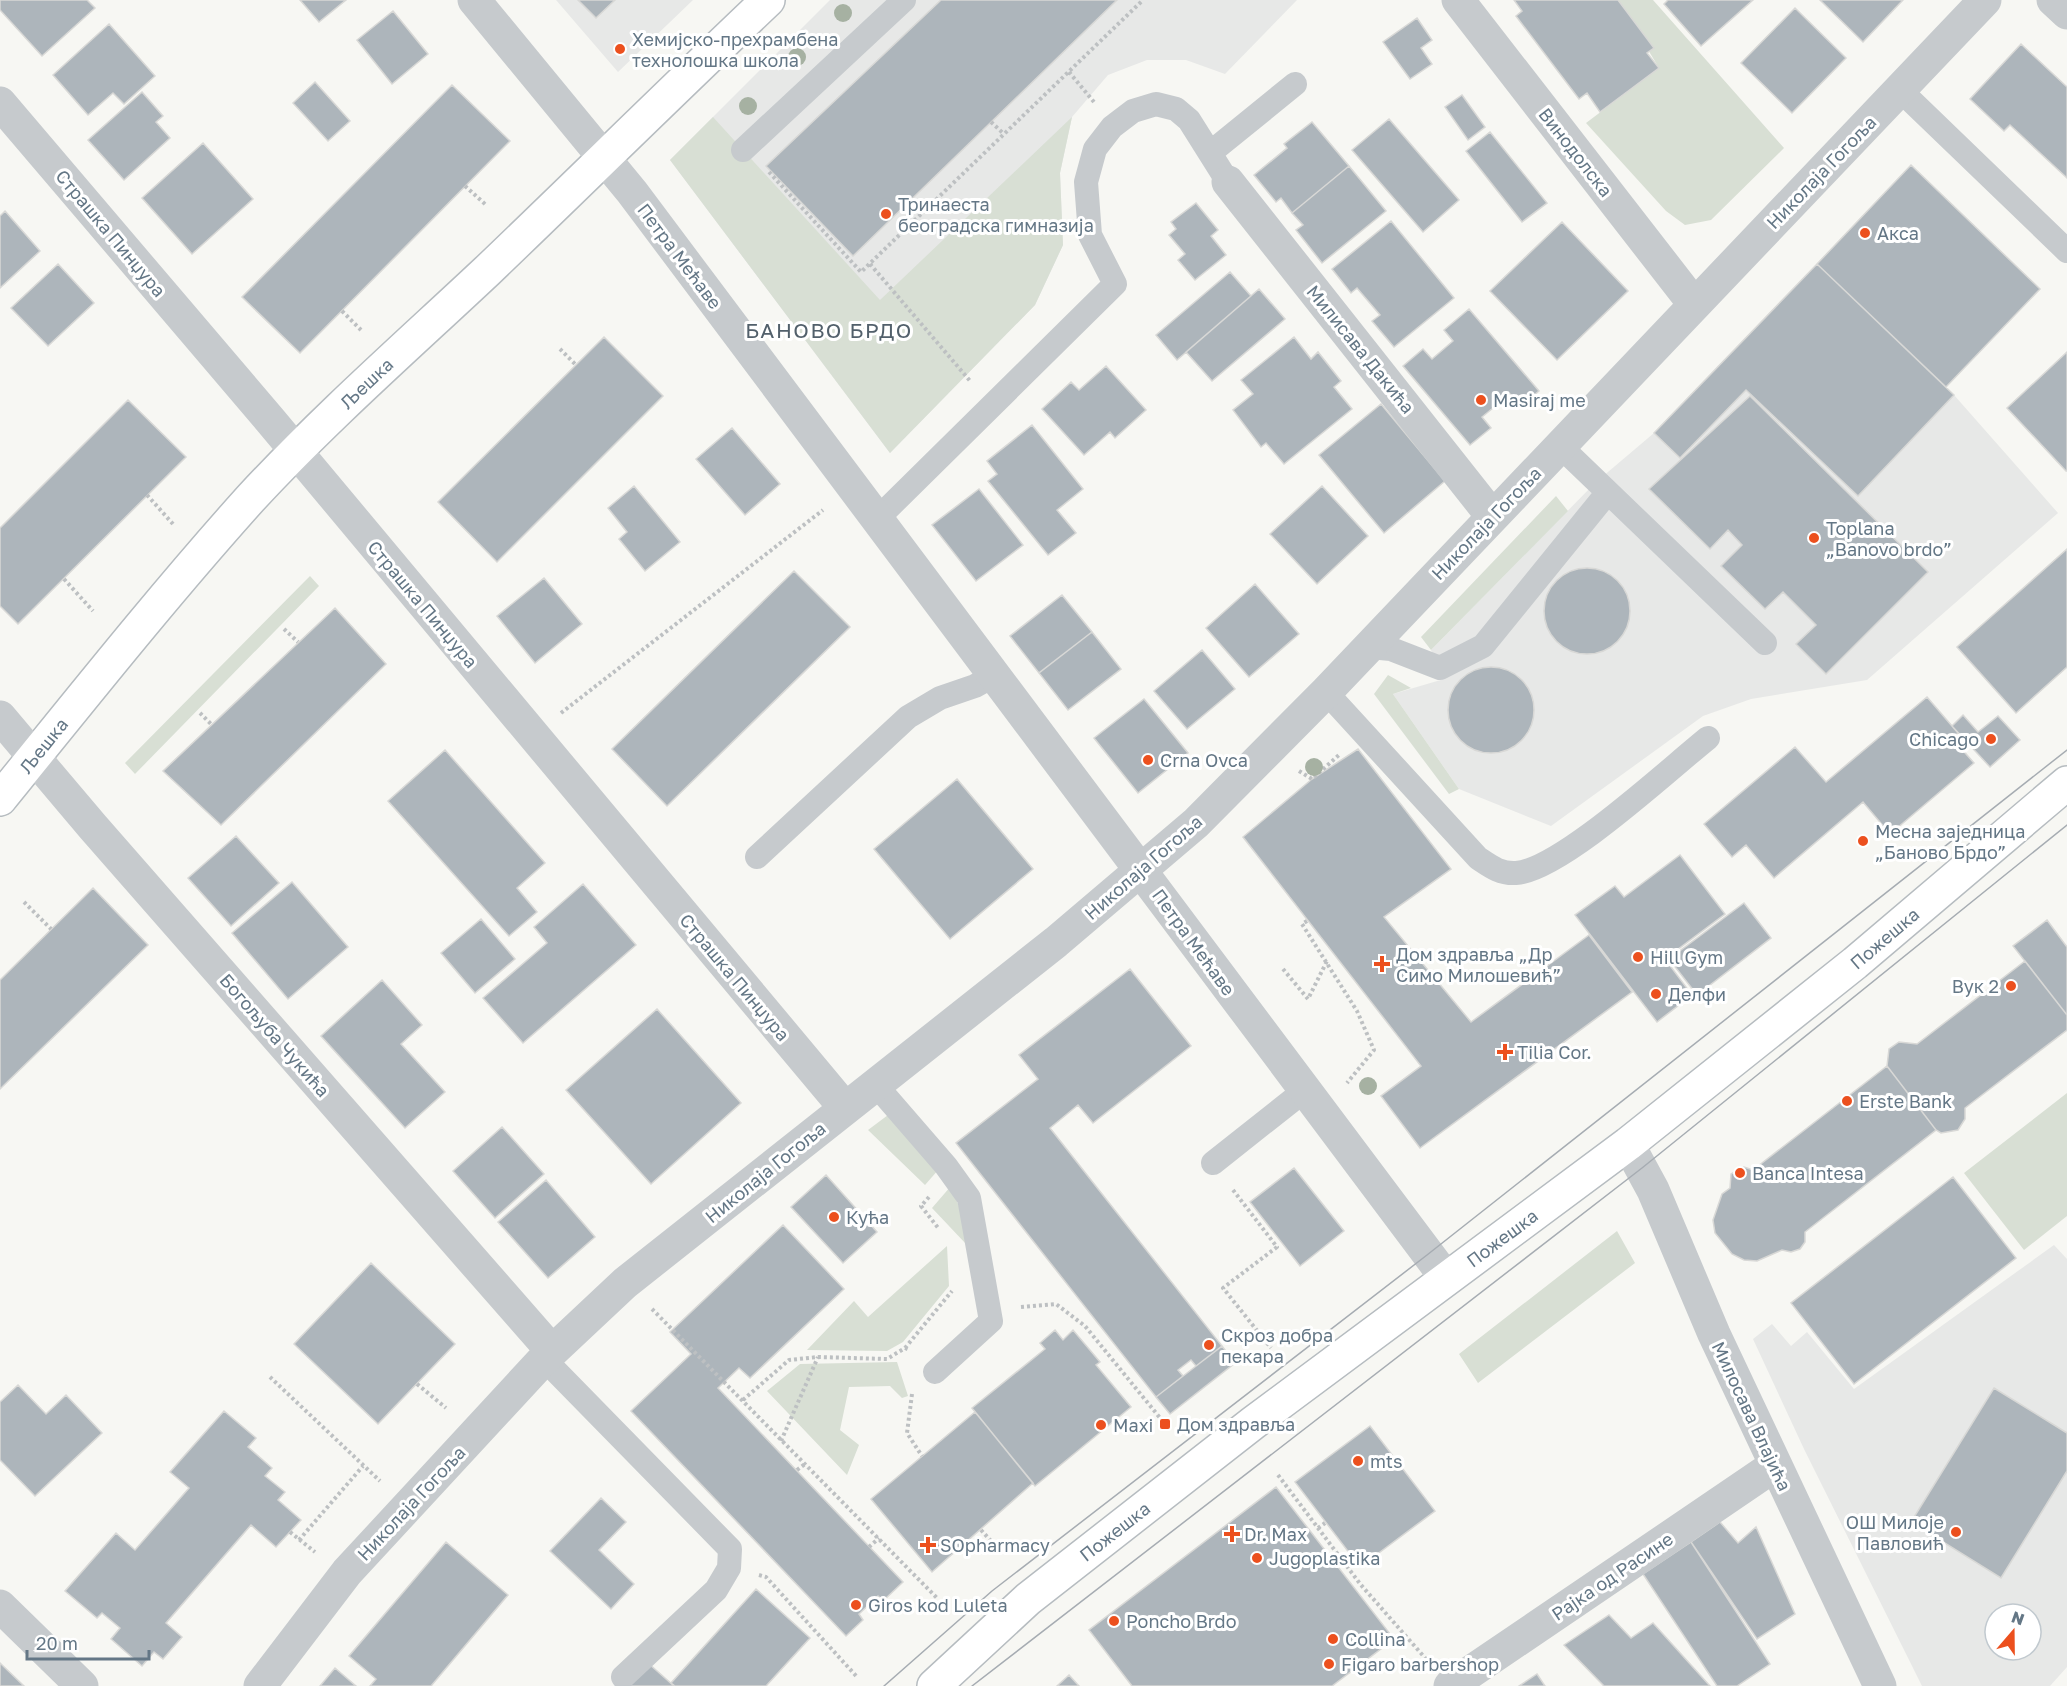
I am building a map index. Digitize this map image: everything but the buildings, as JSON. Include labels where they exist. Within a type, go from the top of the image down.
[{"type":"main road","name":"Љешка","points":[[0,799],[146,619],[296,452],[768,0]]},
{"type":"main road","name":"Пожешка","points":[[934,1686],[1028,1599],[1446,1278],[1628,1144],[1855,963],[2067,783]]},
{"type":"street","name":"Петра Мећаве","points":[[474,0],[604,158],[878,518],[993,676],[1142,871],[1304,1091],[1446,1278]]},
{"type":"street","name":"Винодолска","points":[[1458,0],[1694,304]]},
{"type":"street","name":"Николаја Гогоља","points":[[260,1686],[347,1572],[548,1355],[625,1283],[1056,942],[1196,823],[1326,692],[1985,0]]},
{"type":"street","points":[[2053,0],[2067,13]]},
{"type":"street","name":"Страшка Пинџура","points":[[0,103],[296,452],[845,1108]]},
{"type":"street","name":"Милисава Дакића","points":[[1228,182],[1492,516]]},
{"type":"street","name":"Богољуба Чукића","points":[[0,717],[548,1355]]},
{"type":"street","name":"Милосава Влајића","points":[[1628,1144],[1653,1190],[1714,1334],[1774,1466],[1880,1686]]},
{"type":"street","name":"Рајка од Расине","points":[[1450,1686],[1774,1466]]},
{"type":"street","points":[[0,1606],[82,1686]]},
{"type":"lane","points":[[745,149],[904,0]]},
{"type":"lane","points":[[1210,153],[1295,84]]},
{"type":"lane","points":[[1900,90],[2067,251]]},
{"type":"lane","points":[[878,518],[1116,285],[1090,235],[1086,182],[1095,149],[1112,127],[1133,111],[1156,104],[1176,109],[1188,120],[1228,182]]},
{"type":"lane","points":[[1560,446],[1766,643]]},
{"type":"lane","points":[[1369,646],[1391,650],[1440,668],[1483,646],[1608,492]]},
{"type":"lane","points":[[757,857],[908,717],[940,698],[975,687],[993,676]]},
{"type":"lane","points":[[1326,692],[1478,858],[1497,871],[1517,873],[1549,860],[1586,838],[1708,738]]},
{"type":"lane","points":[[876,1084],[951,1173],[969,1198],[991,1321],[941,1366]]},
{"type":"lane","points":[[1213,1163],[1304,1091]]},
{"type":"lane","points":[[548,1355],[730,1549],[729,1568],[716,1590],[623,1677]]},
{"type":"path","points":[[745,149],[861,272],[1143,0]]},
{"type":"path","points":[[991,122],[1004,134]]},
{"type":"path","points":[[465,186],[486,205]]},
{"type":"path","points":[[870,264],[965,375],[993,403]]},
{"type":"path","points":[[342,311],[361,330]]},
{"type":"path","points":[[560,349],[576,365]]},
{"type":"path","points":[[147,495],[173,525]]},
{"type":"path","points":[[533,735],[831,504]]},
{"type":"path","points":[[64,579],[93,612]]},
{"type":"path","points":[[284,629],[298,642]]},
{"type":"path","points":[[200,714],[211,724]]},
{"type":"path","points":[[1301,772],[1312,779]]},
{"type":"path","points":[[24,902],[51,929]]},
{"type":"path","points":[[1307,921],[1302,924],[1357,1011],[1374,1050],[1341,1090]]},
{"type":"path","points":[[1283,969],[1308,999],[1327,961]]},
{"type":"path","points":[[1213,1163],[1277,1247],[1223,1288],[1271,1348]]},
{"type":"path","points":[[940,1230],[921,1206],[951,1173]]},
{"type":"path","points":[[743,1400],[789,1360],[818,1357],[887,1359],[905,1348],[953,1290]]},
{"type":"path","points":[[645,1302],[938,1599]]},
{"type":"path","points":[[988,1302],[1017,1307],[1056,1304],[1085,1326],[1165,1424]]},
{"type":"path","points":[[905,1348],[941,1366]]},
{"type":"path","points":[[782,1441],[818,1357]]},
{"type":"path","points":[[270,1377],[387,1488]]},
{"type":"path","points":[[417,1384],[454,1415]]},
{"type":"path","points":[[908,1433],[921,1456]]},
{"type":"path","points":[[797,1470],[805,1464]]},
{"type":"path","points":[[298,1540],[363,1466]]},
{"type":"path","points":[[1278,1475],[1361,1585],[1411,1641]]},
{"type":"path","points":[[1318,1528],[1325,1522]]},
{"type":"path","points":[[981,1530],[999,1550]]},
{"type":"path","points":[[290,1532],[322,1558]]},
{"type":"path","points":[[869,1546],[879,1538]]},
{"type":"path","points":[[766,1577],[858,1678]]},
{"type":"shaded area","name":"Хемијско-прехрамбена технолошка школа","points":[[556,0],[693,0],[618,72]]},
{"type":"shaded area","name":"Тринаеста београдска гимназија","points":[[830,0],[1297,0],[1225,74],[1186,60],[1147,60],[1108,75],[1072,117],[1060,173],[1063,245],[1035,305],[890,453],[670,160]]},
{"type":"shaded area","points":[[1618,0],[1653,0],[1784,148],[1711,220],[1685,225],[1666,211],[1586,123],[1659,68]]},
{"type":"shaded area","points":[[713,117],[880,300],[1072,117],[1060,173],[1063,245],[1035,305],[890,453],[670,160]]},
{"type":"shaded area","points":[[1817,264],[1954,395],[2058,513],[1867,680],[1751,699],[1703,716],[1551,826],[1459,789],[1393,694],[1444,679],[1431,650],[1595,483],[1654,433]]},
{"type":"shaded area","points":[[1556,496],[1568,511],[1431,650],[1421,637]]},
{"type":"shaded area","points":[[310,576],[319,586],[135,774],[125,763]]},
{"type":"shaded area","points":[[1388,675],[1411,688],[1393,694],[1459,789],[1449,794],[1374,694]]},
{"type":"shaded area","points":[[2067,1093],[2067,1216],[2024,1250],[1964,1173]]},
{"type":"shaded area","points":[[888,1115],[939,1169],[925,1185],[868,1130]]},
{"type":"shaded area","points":[[951,1186],[971,1237],[966,1244],[932,1208]]},
{"type":"shaded area","points":[[1617,1231],[1635,1263],[1478,1383],[1459,1354]]},
{"type":"shaded area","name":"ОШ Милоје Павловић","points":[[2054,1245],[2067,1259],[2067,1667],[2050,1686],[1922,1686],[1804,1449],[1753,1339],[1772,1324],[1791,1346],[1807,1332],[1854,1389]]},
{"type":"shaded area","points":[[947,1246],[949,1286],[903,1342],[887,1351],[807,1350],[854,1301],[868,1317]]},
{"type":"shaded area","points":[[897,1362],[908,1396],[902,1398],[890,1386],[849,1387],[840,1430],[859,1445],[847,1475],[767,1391],[800,1364]]},
{"type":"tram line","points":[[884,1686],[992,1591],[1427,1255],[2067,750]]},
{"type":"tram line","points":[[972,1686],[1642,1168],[2067,825]]},
{"type":"place","name":"Хемијско-прехрамбена технолошка школа","points":[[620,49]]},
{"type":"place","name":"Тринаеста београдска гимназија","points":[[886,214]]},
{"type":"place","name":"Акса","points":[[1865,233]]},
{"type":"place","name":"Masiraj me","points":[[1481,400]]},
{"type":"place","name":"Toplana „Banovo brdo”","points":[[1814,538]]},
{"type":"place","name":"Chicago","points":[[1991,739]]},
{"type":"place","name":"Crna Ovca","points":[[1148,760]]},
{"type":"place","name":"Месна заједница „Баново Брдо”","points":[[1863,841]]},
{"type":"place","name":"Hill Gym","points":[[1638,957]]},
{"type":"place","name":"Дом здравља „Др Симо Милошевић”","points":[[1382,964]]},
{"type":"place","name":"Вук 2","points":[[2011,986]]},
{"type":"place","name":"Делфи","points":[[1656,994]]},
{"type":"place","name":"Tilia Cor.","points":[[1505,1052]]},
{"type":"place","name":"Erste Bank","points":[[1847,1101]]},
{"type":"place","name":"Banca Intesa","points":[[1740,1173]]},
{"type":"place","name":"Кућа","points":[[834,1217]]},
{"type":"place","name":"Скроз добра пекара","points":[[1209,1345]]},
{"type":"place","name":"Дом здравља","points":[[1165,1424]]},
{"type":"place","name":"Maxi","points":[[1101,1425]]},
{"type":"place","name":"mts","points":[[1358,1461]]},
{"type":"place","name":"ОШ Милоје Павловић","points":[[1956,1532]]},
{"type":"place","name":"Dr. Max","points":[[1232,1534]]},
{"type":"place","name":"SOpharmacy","points":[[928,1545]]},
{"type":"place","name":"Jugoplastika","points":[[1257,1558]]},
{"type":"place","name":"Giros kod Luleta","points":[[856,1605]]},
{"type":"place","name":"Poncho Brdo","points":[[1114,1621]]},
{"type":"place","name":"Collina","points":[[1333,1639]]},
{"type":"place","name":"Figaro barbershop","points":[[1329,1664]]},
{"type":"district","name":"БАНОВО БРДО","points":[[829,330]]}]
